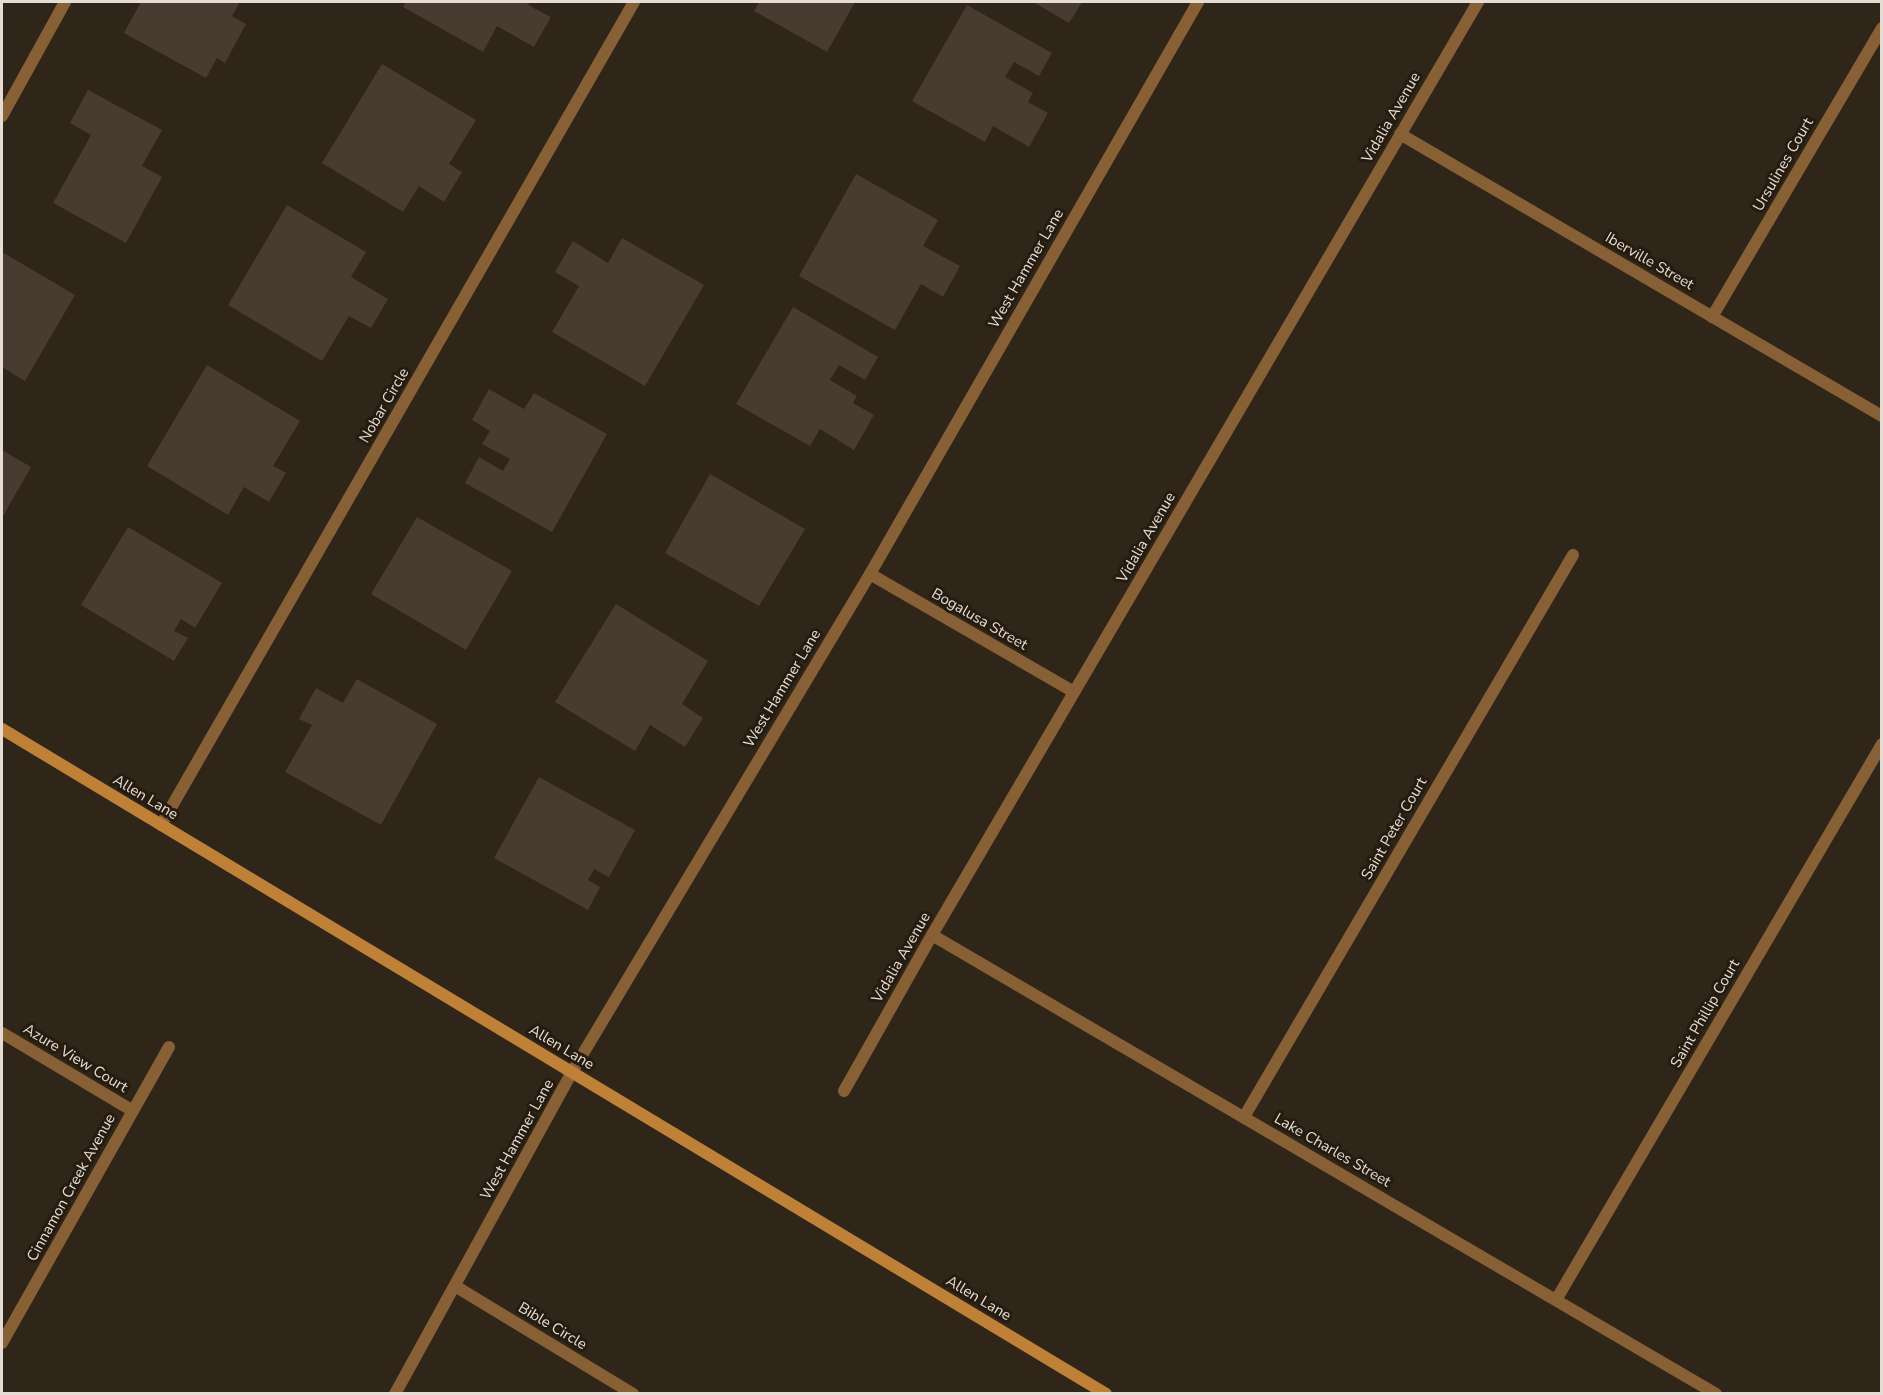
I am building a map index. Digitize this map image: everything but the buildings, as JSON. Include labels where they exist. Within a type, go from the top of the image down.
[{"type":"main road","name":"Allen Lane","points":[[2,729],[1106,1394]]},
{"type":"street","points":[[2,116],[65,2]]},
{"type":"street","name":"Nobar Circle","points":[[161,825],[634,2]]},
{"type":"street","name":"West Hammer Lane","points":[[395,1394],[572,1072],[870,574],[1198,2]]},
{"type":"street","name":"Vidalia Avenue","points":[[844,1091],[932,935],[1478,2]]},
{"type":"street","name":"Ursulines Court","points":[[1712,317],[1881,28]]},
{"type":"street","name":"Iberville Street","points":[[1400,134],[1881,416]]},
{"type":"street","name":"Saint Peter Court","points":[[1244,1117],[1573,555]]},
{"type":"street","name":"Bogalusa Street","points":[[870,574],[1074,692]]},
{"type":"street","name":"Saint Phillip Court","points":[[1556,1300],[1881,744]]},
{"type":"street","name":"Lake Charles Street","points":[[932,935],[1716,1394]]},
{"type":"street","name":"Azure View Court","points":[[2,1033],[133,1111]]},
{"type":"street","name":"Cinnamon Creek Avenue","points":[[2,1343],[169,1047]]},
{"type":"street","name":"Bible Circle","points":[[455,1286],[633,1394]]}]
